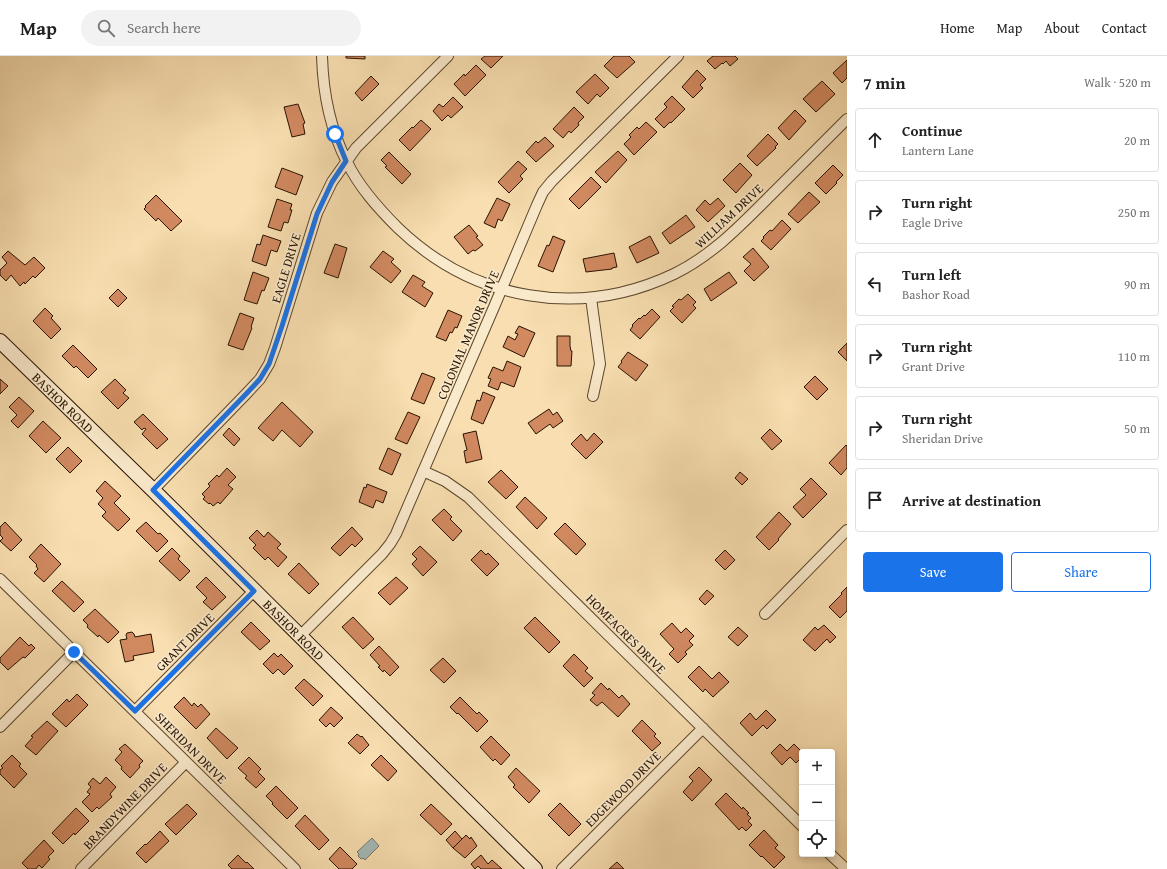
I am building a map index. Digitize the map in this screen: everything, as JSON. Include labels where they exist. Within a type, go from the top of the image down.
[{"type":"street","name":"WILLIAM DRIVE","points":[[322,56],[328,108],[335,134],[354,177],[388,219],[410,239],[435,258],[458,272],[481,283],[529,296],[548,298],[591,298],[622,293],[651,284],[698,261],[735,232],[847,119]]},
{"type":"street","name":"EAGLE DRIVE","points":[[153,490],[260,379],[269,364],[317,214],[332,182],[346,161],[370,134],[448,56]]},
{"type":"street","name":"COLONIAL MANOR DRIVE","points":[[300,636],[373,564],[390,544],[401,523],[543,192],[678,56]]},
{"type":"street","points":[[591,298],[600,364],[593,396]]},
{"type":"street","name":"BASHOR ROAD","points":[[0,341],[153,490],[535,869]]},
{"type":"street","name":"HOMEACRES DRIVE","points":[[423,471],[445,481],[468,497],[799,823]]},
{"type":"street","points":[[765,614],[847,530]]},
{"type":"street","name":"SHERIDAN DRIVE","points":[[0,579],[295,869]]},
{"type":"street","name":"GRANT DRIVE","points":[[135,711],[254,591]]},
{"type":"street","points":[[0,727],[74,652]]},
{"type":"street","name":"EDGEWOOD DRIVE","points":[[562,869],[703,728]]},
{"type":"street","name":"BRANDYWINE DRIVE","points":[[81,869],[186,762]]},
{"type":"street","points":[[833,857],[846,869]]},
{"type":"shaded area","points":[[372,838],[379,846],[365,860],[363,858],[361,859],[357,852]]},
{"type":"building","points":[[346,56],[365,56],[365,59],[346,58]]},
{"type":"building","points":[[485,56],[503,56],[491,68],[481,59]]},
{"type":"building","points":[[614,56],[629,56],[635,62],[617,78],[604,66]]},
{"type":"building","points":[[713,56],[735,56],[738,59],[730,66],[726,61],[715,69],[707,61]]},
{"type":"building","points":[[847,60],[847,78],[842,83],[833,73]]},
{"type":"building","points":[[476,65],[486,75],[465,96],[454,84]]},
{"type":"building","points":[[697,70],[706,79],[700,85],[703,88],[693,98],[682,87]]},
{"type":"building","points":[[595,74],[609,88],[600,97],[597,94],[588,104],[576,92]]},
{"type":"building","points":[[371,76],[379,84],[362,101],[355,93]]},
{"type":"building","points":[[822,81],[835,94],[816,112],[803,99]]},
{"type":"building","points":[[672,96],[685,109],[664,128],[655,119],[667,107],[664,104]]},
{"type":"building","points":[[453,97],[463,107],[451,118],[448,115],[442,121],[433,111],[439,104],[443,107]]},
{"type":"building","points":[[298,104],[305,123],[303,124],[305,134],[292,137],[284,107]]},
{"type":"building","points":[[574,107],[584,117],[571,133],[569,131],[563,138],[553,129]]},
{"type":"building","points":[[795,110],[806,121],[789,140],[778,128]]},
{"type":"building","points":[[421,120],[431,129],[410,151],[399,140]]},
{"type":"building","points":[[646,122],[657,132],[634,155],[624,144],[631,137],[629,135],[637,127],[639,129]]},
{"type":"building","points":[[768,134],[778,144],[775,147],[776,148],[757,166],[747,156]]},
{"type":"building","points":[[545,137],[554,146],[536,162],[526,152],[536,141],[538,143]]},
{"type":"building","points":[[618,151],[627,160],[606,183],[595,172]]},
{"type":"building","points":[[389,152],[411,174],[402,184],[385,167],[387,166],[381,160]]},
{"type":"building","points":[[518,161],[527,169],[520,176],[523,179],[509,193],[498,182]]},
{"type":"building","points":[[740,163],[752,175],[736,193],[723,180]]},
{"type":"building","points":[[833,165],[843,175],[826,194],[815,183]]},
{"type":"building","points":[[282,168],[303,176],[296,195],[275,187]]},
{"type":"building","points":[[591,177],[601,187],[579,209],[569,199]]},
{"type":"building","points":[[809,192],[820,202],[798,223],[788,214]]},
{"type":"building","points":[[156,195],[182,221],[171,231],[158,218],[156,221],[144,209]]},
{"type":"building","points":[[497,198],[510,204],[502,221],[498,219],[495,228],[484,223]]},
{"type":"building","points":[[718,198],[725,206],[708,222],[696,210],[705,200],[710,205]]},
{"type":"building","points":[[277,199],[292,204],[290,210],[292,210],[288,223],[284,222],[281,231],[268,227]]},
{"type":"building","points":[[686,215],[695,227],[670,244],[662,233]]},
{"type":"building","points":[[782,220],[791,229],[771,250],[761,241],[770,230],[772,231]]},
{"type":"building","points":[[469,225],[483,245],[468,254],[454,237]]},
{"type":"building","points":[[263,235],[281,241],[277,252],[271,250],[266,266],[252,261],[257,244],[260,245]]},
{"type":"building","points":[[553,236],[565,241],[553,272],[538,266],[547,245],[549,246]]},
{"type":"building","points":[[650,236],[659,253],[637,263],[629,247]]},
{"type":"building","points":[[335,244],[347,248],[338,278],[324,273]]},
{"type":"building","points":[[753,248],[769,267],[754,281],[744,271],[751,264],[743,257]]},
{"type":"building","points":[[8,251],[25,265],[34,257],[45,268],[35,278],[33,276],[25,284],[24,282],[20,286],[11,275],[6,281],[0,275],[0,270],[7,263],[2,257]]},
{"type":"building","points":[[383,251],[394,259],[391,262],[401,271],[391,283],[370,267]]},
{"type":"building","points":[[614,253],[617,267],[586,272],[583,259]]},
{"type":"building","points":[[253,272],[269,278],[264,291],[262,290],[257,304],[244,300]]},
{"type":"building","points":[[729,272],[737,283],[711,301],[704,289]]},
{"type":"building","points":[[413,275],[425,282],[422,286],[433,293],[425,307],[402,292]]},
{"type":"building","points":[[118,289],[127,298],[118,307],[109,298]]},
{"type":"building","points":[[688,294],[696,302],[693,305],[696,308],[682,323],[670,311],[674,307],[672,306],[679,299],[681,300]]},
{"type":"building","points":[[45,308],[53,316],[51,318],[61,329],[51,339],[33,321]]},
{"type":"building","points":[[652,309],[660,317],[640,339],[630,330],[633,326],[632,325]]},
{"type":"building","points":[[448,310],[462,316],[457,328],[455,327],[452,333],[450,332],[446,341],[436,337]]},
{"type":"building","points":[[240,313],[254,318],[252,328],[243,350],[228,345]]},
{"type":"building","points":[[519,326],[535,333],[524,357],[503,347],[508,336],[515,340],[518,334],[515,333]]},
{"type":"building","points":[[557,336],[570,336],[570,346],[572,351],[571,366],[557,366]]},
{"type":"building","points":[[847,343],[847,361],[838,352]]},
{"type":"building","points":[[73,345],[97,369],[88,378],[76,366],[74,368],[62,356]]},
{"type":"building","points":[[628,352],[648,365],[636,381],[618,367]]},
{"type":"building","points":[[507,361],[521,367],[514,387],[501,382],[498,390],[488,386],[491,379],[488,378],[493,367],[503,371]]},
{"type":"building","points":[[422,373],[435,378],[424,404],[411,399]]},
{"type":"building","points":[[815,376],[828,389],[817,400],[804,387]]},
{"type":"building","points":[[0,379],[8,386],[0,394]]},
{"type":"building","points":[[115,379],[126,390],[123,393],[129,398],[118,409],[101,392]]},
{"type":"building","points":[[483,392],[495,397],[483,424],[471,419],[477,400],[480,401]]},
{"type":"building","points":[[19,397],[34,411],[18,428],[11,421],[17,415],[9,407]]},
{"type":"building","points":[[282,402],[313,432],[300,447],[282,430],[273,441],[258,428]]},
{"type":"building","points":[[549,409],[553,415],[557,412],[563,421],[553,428],[550,424],[536,434],[528,423]]},
{"type":"building","points":[[408,412],[420,417],[407,444],[395,439]]},
{"type":"building","points":[[143,414],[168,439],[157,449],[142,434],[146,429],[144,428],[142,430],[134,422]]},
{"type":"building","points":[[43,421],[61,438],[46,453],[29,436]]},
{"type":"building","points":[[229,428],[240,439],[234,446],[223,435]]},
{"type":"building","points":[[770,429],[782,441],[772,450],[761,438]]},
{"type":"building","points":[[476,431],[482,459],[466,463],[464,451],[467,450],[463,434]]},
{"type":"building","points":[[594,433],[603,442],[586,459],[571,444],[581,434],[587,441]]},
{"type":"building","points":[[846,445],[847,468],[841,475],[829,463]]},
{"type":"building","points":[[68,447],[82,461],[70,473],[56,459]]},
{"type":"building","points":[[388,448],[401,454],[392,475],[379,469]]},
{"type":"building","points":[[227,468],[236,477],[228,485],[233,489],[220,504],[218,502],[213,506],[203,499],[205,497],[202,494],[210,486],[208,484],[217,475],[219,477]]},
{"type":"building","points":[[501,470],[518,487],[506,499],[488,482]]},
{"type":"building","points":[[740,472],[748,479],[742,485],[735,478]]},
{"type":"building","points":[[811,478],[827,494],[803,518],[793,507],[806,495],[800,489]]},
{"type":"building","points":[[105,481],[121,496],[114,503],[130,519],[118,531],[102,516],[106,512],[98,504],[103,498],[96,491]]},
{"type":"building","points":[[367,484],[387,492],[383,503],[376,500],[373,508],[359,502],[364,487],[366,488]]},
{"type":"building","points":[[525,497],[547,518],[537,529],[516,507]]},
{"type":"building","points":[[444,509],[452,517],[450,519],[462,531],[453,541],[432,520]]},
{"type":"building","points":[[779,512],[791,524],[769,550],[756,537]]},
{"type":"building","points":[[5,522],[22,540],[11,551],[0,541],[3,538],[0,535],[0,527]]},
{"type":"building","points":[[146,522],[158,534],[160,533],[168,541],[157,552],[136,531]]},
{"type":"building","points":[[565,523],[586,544],[576,555],[554,534]]},
{"type":"building","points":[[352,527],[363,539],[355,547],[352,544],[340,556],[331,548]]},
{"type":"building","points":[[257,530],[264,537],[268,532],[281,544],[277,548],[287,557],[278,567],[268,557],[265,560],[253,548],[256,545],[249,538]]},
{"type":"building","points":[[41,544],[61,564],[44,582],[34,573],[38,569],[36,566],[37,565],[29,557]]},
{"type":"building","points":[[420,546],[437,562],[423,576],[412,564],[417,559],[412,554]]},
{"type":"building","points":[[172,548],[180,556],[178,559],[190,571],[180,581],[159,561]]},
{"type":"building","points":[[481,550],[486,555],[488,553],[499,564],[487,576],[471,560]]},
{"type":"building","points":[[725,550],[735,560],[725,570],[715,560]]},
{"type":"building","points":[[299,563],[319,584],[309,594],[288,574]]},
{"type":"building","points":[[206,577],[226,597],[212,610],[203,602],[207,598],[196,587]]},
{"type":"building","points":[[396,577],[408,588],[390,605],[378,593]]},
{"type":"building","points":[[62,581],[84,602],[74,612],[52,591]]},
{"type":"building","points":[[847,587],[847,611],[840,618],[829,607]]},
{"type":"building","points":[[707,590],[714,596],[705,605],[699,599]]},
{"type":"building","points":[[95,609],[119,632],[108,643],[99,635],[98,637],[87,627],[88,625],[83,620]]},
{"type":"building","points":[[353,617],[374,639],[363,649],[342,627]]},
{"type":"building","points":[[535,617],[560,642],[549,653],[524,628]]},
{"type":"building","points":[[251,622],[270,641],[260,650],[241,632]]},
{"type":"building","points":[[672,623],[681,633],[686,628],[694,636],[689,641],[693,645],[685,652],[687,654],[678,663],[669,654],[674,649],[660,634]]},
{"type":"building","points":[[824,625],[836,637],[830,643],[827,639],[815,651],[803,640],[815,627],[818,630]]},
{"type":"building","points":[[738,627],[748,636],[738,646],[728,637]]},
{"type":"building","points":[[132,632],[135,637],[151,634],[154,652],[133,656],[134,660],[125,662],[120,640],[127,639],[127,633]]},
{"type":"building","points":[[20,637],[29,646],[31,644],[35,648],[25,658],[23,657],[8,670],[0,662],[0,658]]},
{"type":"building","points":[[379,646],[399,667],[390,676],[378,667],[380,666],[370,655]]},
{"type":"building","points":[[274,653],[278,657],[281,654],[293,666],[284,675],[278,669],[273,674],[263,664]]},
{"type":"building","points":[[574,654],[588,668],[585,671],[593,678],[584,687],[563,666]]},
{"type":"building","points":[[443,658],[456,671],[444,683],[430,670]]},
{"type":"building","points":[[699,666],[712,679],[719,672],[729,682],[713,697],[705,689],[703,692],[688,677]]},
{"type":"building","points":[[304,679],[323,696],[313,706],[295,688]]},
{"type":"building","points":[[601,683],[608,690],[609,688],[619,698],[622,695],[630,704],[618,717],[602,702],[597,706],[590,700],[595,695],[592,693]]},
{"type":"building","points":[[77,694],[88,705],[66,727],[52,714],[67,699],[69,702]]},
{"type":"building","points":[[184,697],[192,706],[194,703],[198,707],[201,704],[210,714],[196,729],[174,707]]},
{"type":"building","points":[[460,697],[477,714],[479,712],[488,721],[477,732],[450,707]]},
{"type":"building","points":[[331,707],[343,718],[334,727],[330,723],[326,727],[319,720]]},
{"type":"building","points":[[766,710],[776,720],[767,729],[763,725],[752,736],[740,723],[750,713],[756,720]]},
{"type":"building","points":[[642,720],[656,734],[654,736],[661,743],[652,751],[632,731]]},
{"type":"building","points":[[47,721],[58,731],[36,755],[25,746],[33,737],[31,736]]},
{"type":"building","points":[[216,728],[238,748],[227,759],[207,738]]},
{"type":"building","points":[[357,734],[361,737],[362,736],[369,745],[360,754],[348,743]]},
{"type":"building","points":[[491,736],[510,755],[501,765],[495,759],[493,761],[480,747]]},
{"type":"building","points":[[125,744],[143,761],[139,765],[140,767],[130,778],[115,760],[122,752],[119,749]]},
{"type":"building","points":[[780,744],[787,751],[794,744],[799,749],[799,760],[796,763],[790,757],[782,765],[771,753]]},
{"type":"building","points":[[12,755],[21,764],[19,766],[27,774],[14,788],[0,774],[0,770],[3,768],[1,766]]},
{"type":"building","points":[[381,755],[397,771],[388,781],[371,765]]},
{"type":"building","points":[[249,757],[261,769],[258,772],[265,779],[256,788],[245,778],[247,776],[238,768]]},
{"type":"building","points":[[699,767],[712,780],[692,801],[683,792],[693,781],[689,777]]},
{"type":"building","points":[[516,768],[540,791],[529,803],[513,787],[515,785],[508,777]]},
{"type":"building","points":[[106,777],[116,787],[110,794],[112,797],[99,809],[97,807],[92,812],[82,802],[90,794],[87,792],[91,787],[88,784],[93,778],[100,784]]},
{"type":"building","points":[[276,786],[298,808],[287,819],[266,796]]},
{"type":"building","points":[[726,793],[742,809],[743,807],[749,813],[747,814],[751,818],[748,821],[752,825],[746,831],[742,827],[739,830],[715,804]]},
{"type":"building","points":[[560,803],[581,824],[569,836],[548,815]]},
{"type":"building","points":[[187,804],[197,814],[176,835],[165,824]]},
{"type":"building","points":[[431,804],[452,824],[441,835],[420,815]]},
{"type":"building","points":[[76,808],[89,821],[75,835],[74,833],[63,844],[52,833]]},
{"type":"building","points":[[305,815],[329,840],[319,850],[295,826]]},
{"type":"building","points":[[764,830],[778,845],[775,848],[785,857],[774,868],[749,845]]},
{"type":"building","points":[[160,831],[169,841],[146,863],[136,853]]},
{"type":"building","points":[[455,831],[462,839],[453,848],[446,840]]},
{"type":"building","points":[[466,835],[470,839],[471,837],[477,846],[465,858],[453,848]]},
{"type":"building","points":[[44,840],[54,851],[48,857],[50,859],[42,868],[39,865],[36,869],[28,869],[22,863]]},
{"type":"building","points":[[340,847],[357,864],[352,869],[339,869],[329,859]]},
{"type":"building","points":[[238,855],[254,869],[232,869],[228,865]]},
{"type":"building","points":[[481,855],[488,864],[492,860],[502,869],[481,869],[478,866],[475,869],[471,864]]},
{"type":"building","points":[[617,862],[624,869],[609,869]]},
{"type":"route","points":[[74,652],[135,711],[254,591],[153,490],[260,379],[269,364],[317,214],[332,182],[346,161],[335,134]]}]
